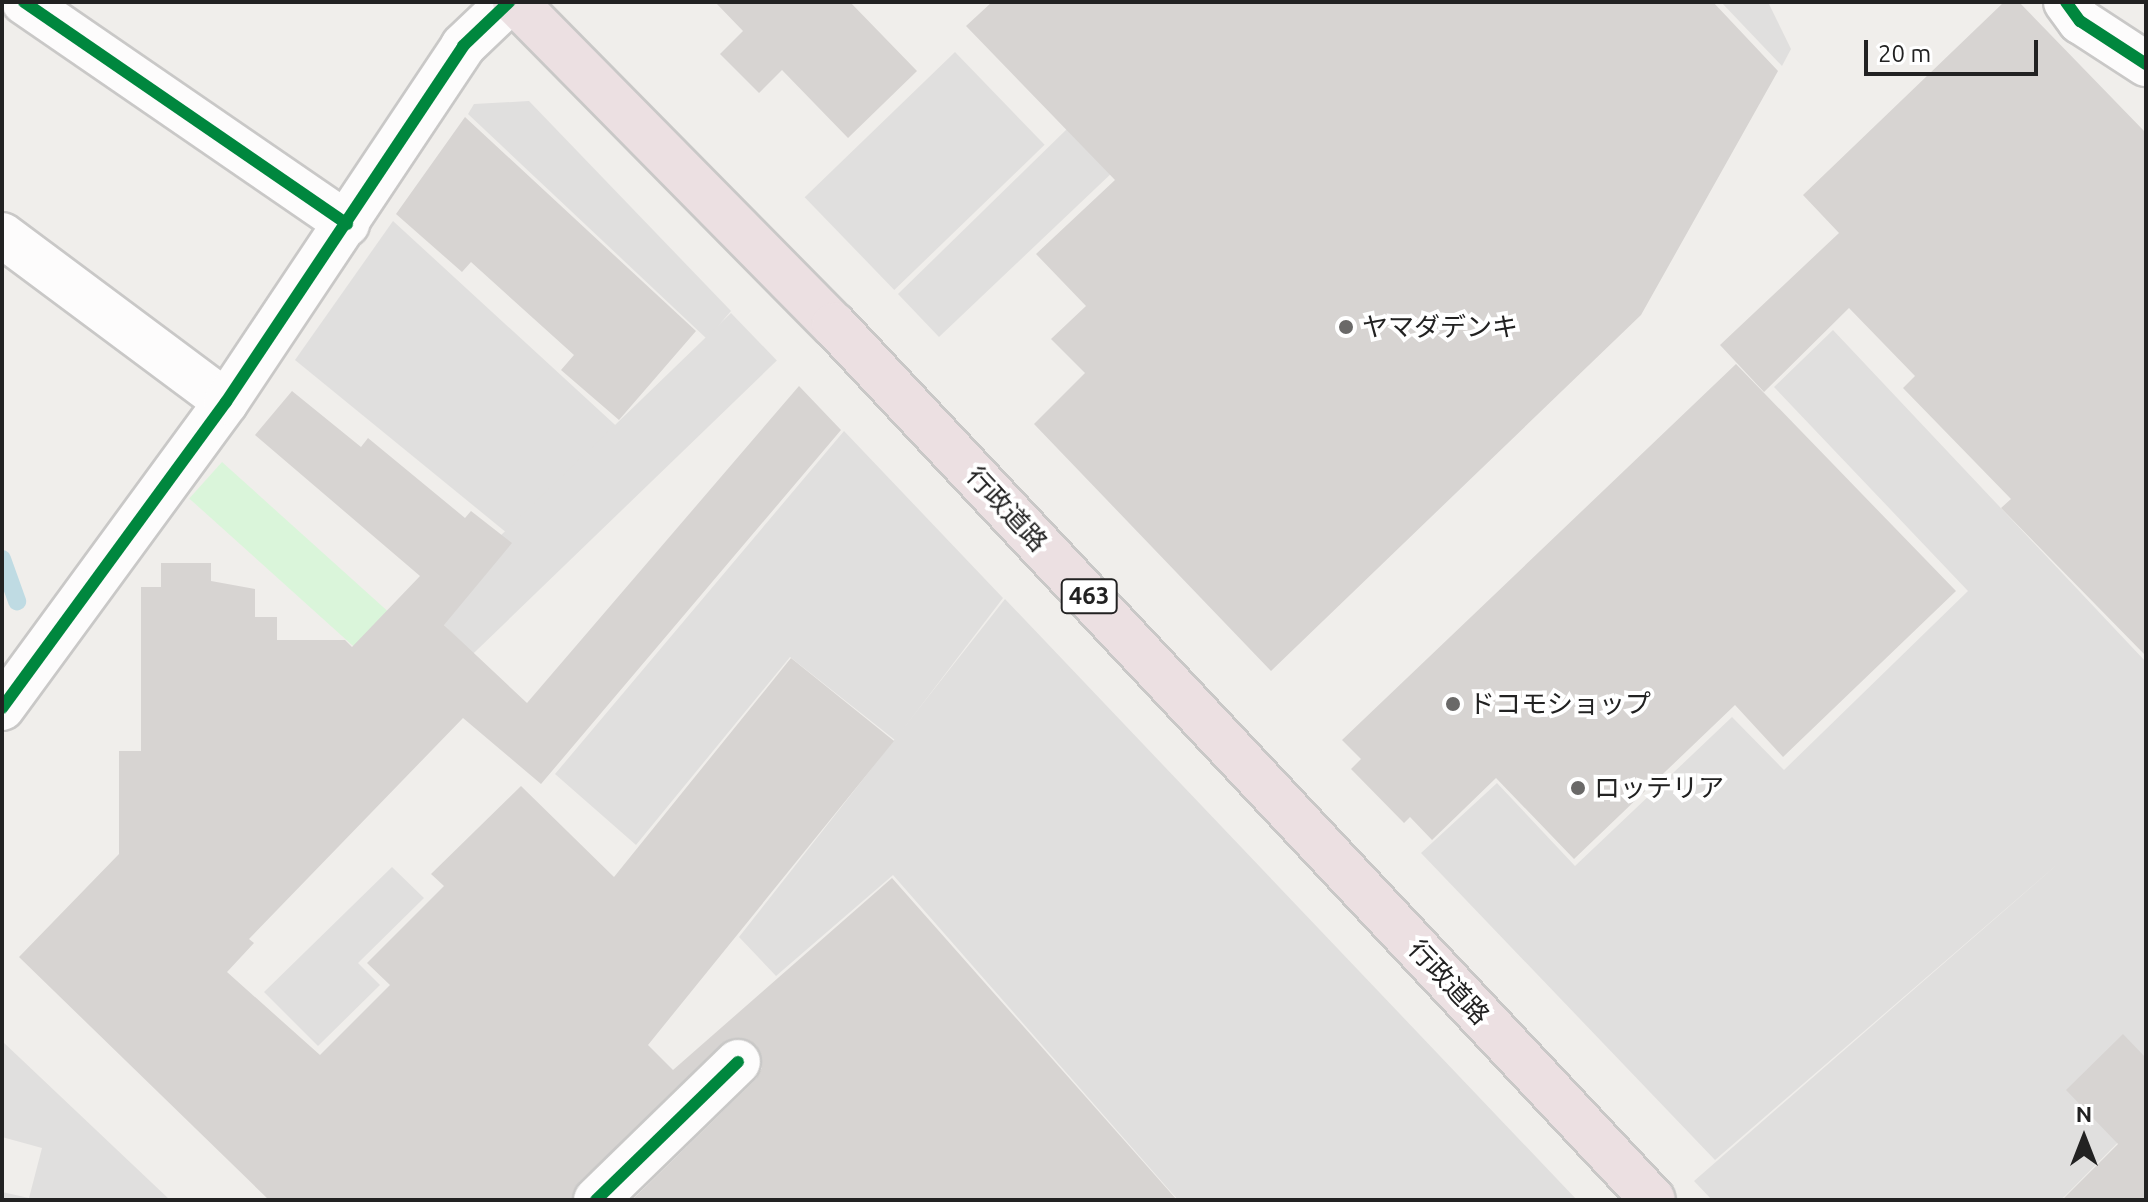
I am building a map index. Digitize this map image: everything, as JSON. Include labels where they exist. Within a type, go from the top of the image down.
[{"type":"highway","name":"行政道路","points":[[512,2],[834,325],[1653,1200]]},
{"type":"street","points":[[2,22],[15,2]]},
{"type":"street","points":[[24,2],[347,224]]},
{"type":"street","points":[[2,708],[226,402],[463,46],[512,2]]},
{"type":"street","points":[[2066,2],[2080,21],[2146,64]]},
{"type":"street","points":[[2,235],[226,402]]},
{"type":"street","points":[[596,1200],[738,1062]]},
{"type":"green space","points":[[222,462],[438,656],[405,692],[189,498]]},
{"type":"shaded area","points":[[1197,2],[1292,2],[939,337],[898,294]]},
{"type":"shaded area","points":[[1721,2],[1768,2],[1791,49],[1782,66]]},
{"type":"shaded area","points":[[955,52],[1045,145],[894,290],[805,197]]},
{"type":"shaded area","points":[[529,101],[731,311],[707,339],[468,114],[474,104]]},
{"type":"shaded area","points":[[393,221],[625,434],[529,551],[295,360]]},
{"type":"shaded area","points":[[731,313],[777,360],[473,654],[427,607]]},
{"type":"shaded area","points":[[1833,330],[2146,662],[2146,1114],[2061,1200],[1712,1200],[1694,1181],[2060,862],[1715,1160],[1421,853],[1497,783],[1575,866],[1732,717],[1784,770],[1968,591],[1774,387]]},
{"type":"shaded area","points":[[844,431],[1003,598],[895,740],[790,657],[636,845],[555,774]]},
{"type":"shaded area","points":[[1005,599],[1577,1200],[1178,1200],[893,875],[776,976],[739,937]]},
{"type":"shaded area","points":[[392,867],[424,898],[358,963],[380,985],[318,1046],[264,992]]},
{"type":"shaded area","points":[[2,1041],[170,1200],[2,1200],[2,1192],[29,1198],[42,1148],[2,1137]]},
{"type":"building","points":[[715,2],[850,2],[917,71],[848,138],[782,70],[759,93],[720,54],[743,31]]},
{"type":"building","name":"ヤマダデンキ","points":[[992,2],[1713,2],[1778,71],[1641,315],[1271,671],[1034,424],[1085,373],[1051,339],[1086,306],[1036,254],[1115,180],[966,26]]},
{"type":"building","points":[[2004,2],[2019,2],[2146,133],[2146,656],[2001,508],[2011,499],[1903,388],[1915,376],[1849,308],[1764,392],[1720,345],[1839,233],[1803,195]]},
{"type":"building","points":[[465,117],[696,331],[619,420],[561,370],[574,355],[471,262],[462,272],[396,214]]},
{"type":"building","points":[[1736,364],[1956,591],[1783,757],[1735,705],[1574,859],[1496,778],[1432,840],[1410,817],[1404,823],[1351,769],[1361,759],[1342,740]]},
{"type":"building","points":[[799,386],[841,430],[541,784],[463,718],[249,939],[254,943],[227,972],[320,1055],[390,985],[367,963],[444,886],[431,874],[521,786],[614,877],[791,658],[894,741],[648,1045],[673,1070],[892,878],[1177,1200],[632,1200],[756,1079],[762,1068],[756,1045],[733,1038],[579,1182],[572,1200],[269,1200],[19,957],[119,854],[119,751],[141,751],[141,587],[161,587],[161,563],[211,563],[211,581],[255,589],[255,617],[277,617],[277,640],[345,640],[352,647],[420,576],[255,435],[292,391],[361,447],[368,438],[465,518],[471,511],[512,543],[444,625],[527,703]]},
{"type":"building","points":[[2123,1034],[2146,1058],[2146,1200],[2062,1200],[2118,1144],[2066,1090]]},
{"type":"waterway","points":[[2,559],[17,601]]},
{"type":"cycle path","points":[[24,2],[347,224]]},
{"type":"cycle path","points":[[2,708],[226,402],[463,46],[509,2]]},
{"type":"cycle path","points":[[2066,2],[2080,21],[2146,64]]},
{"type":"cycle path","points":[[596,1200],[738,1062]]},
{"type":"place","name":"ヤマダデンキ","points":[[1346,327]]},
{"type":"place","name":"ドコモショップ","points":[[1453,704]]},
{"type":"place","name":"ロッテリア","points":[[1578,788]]}]
